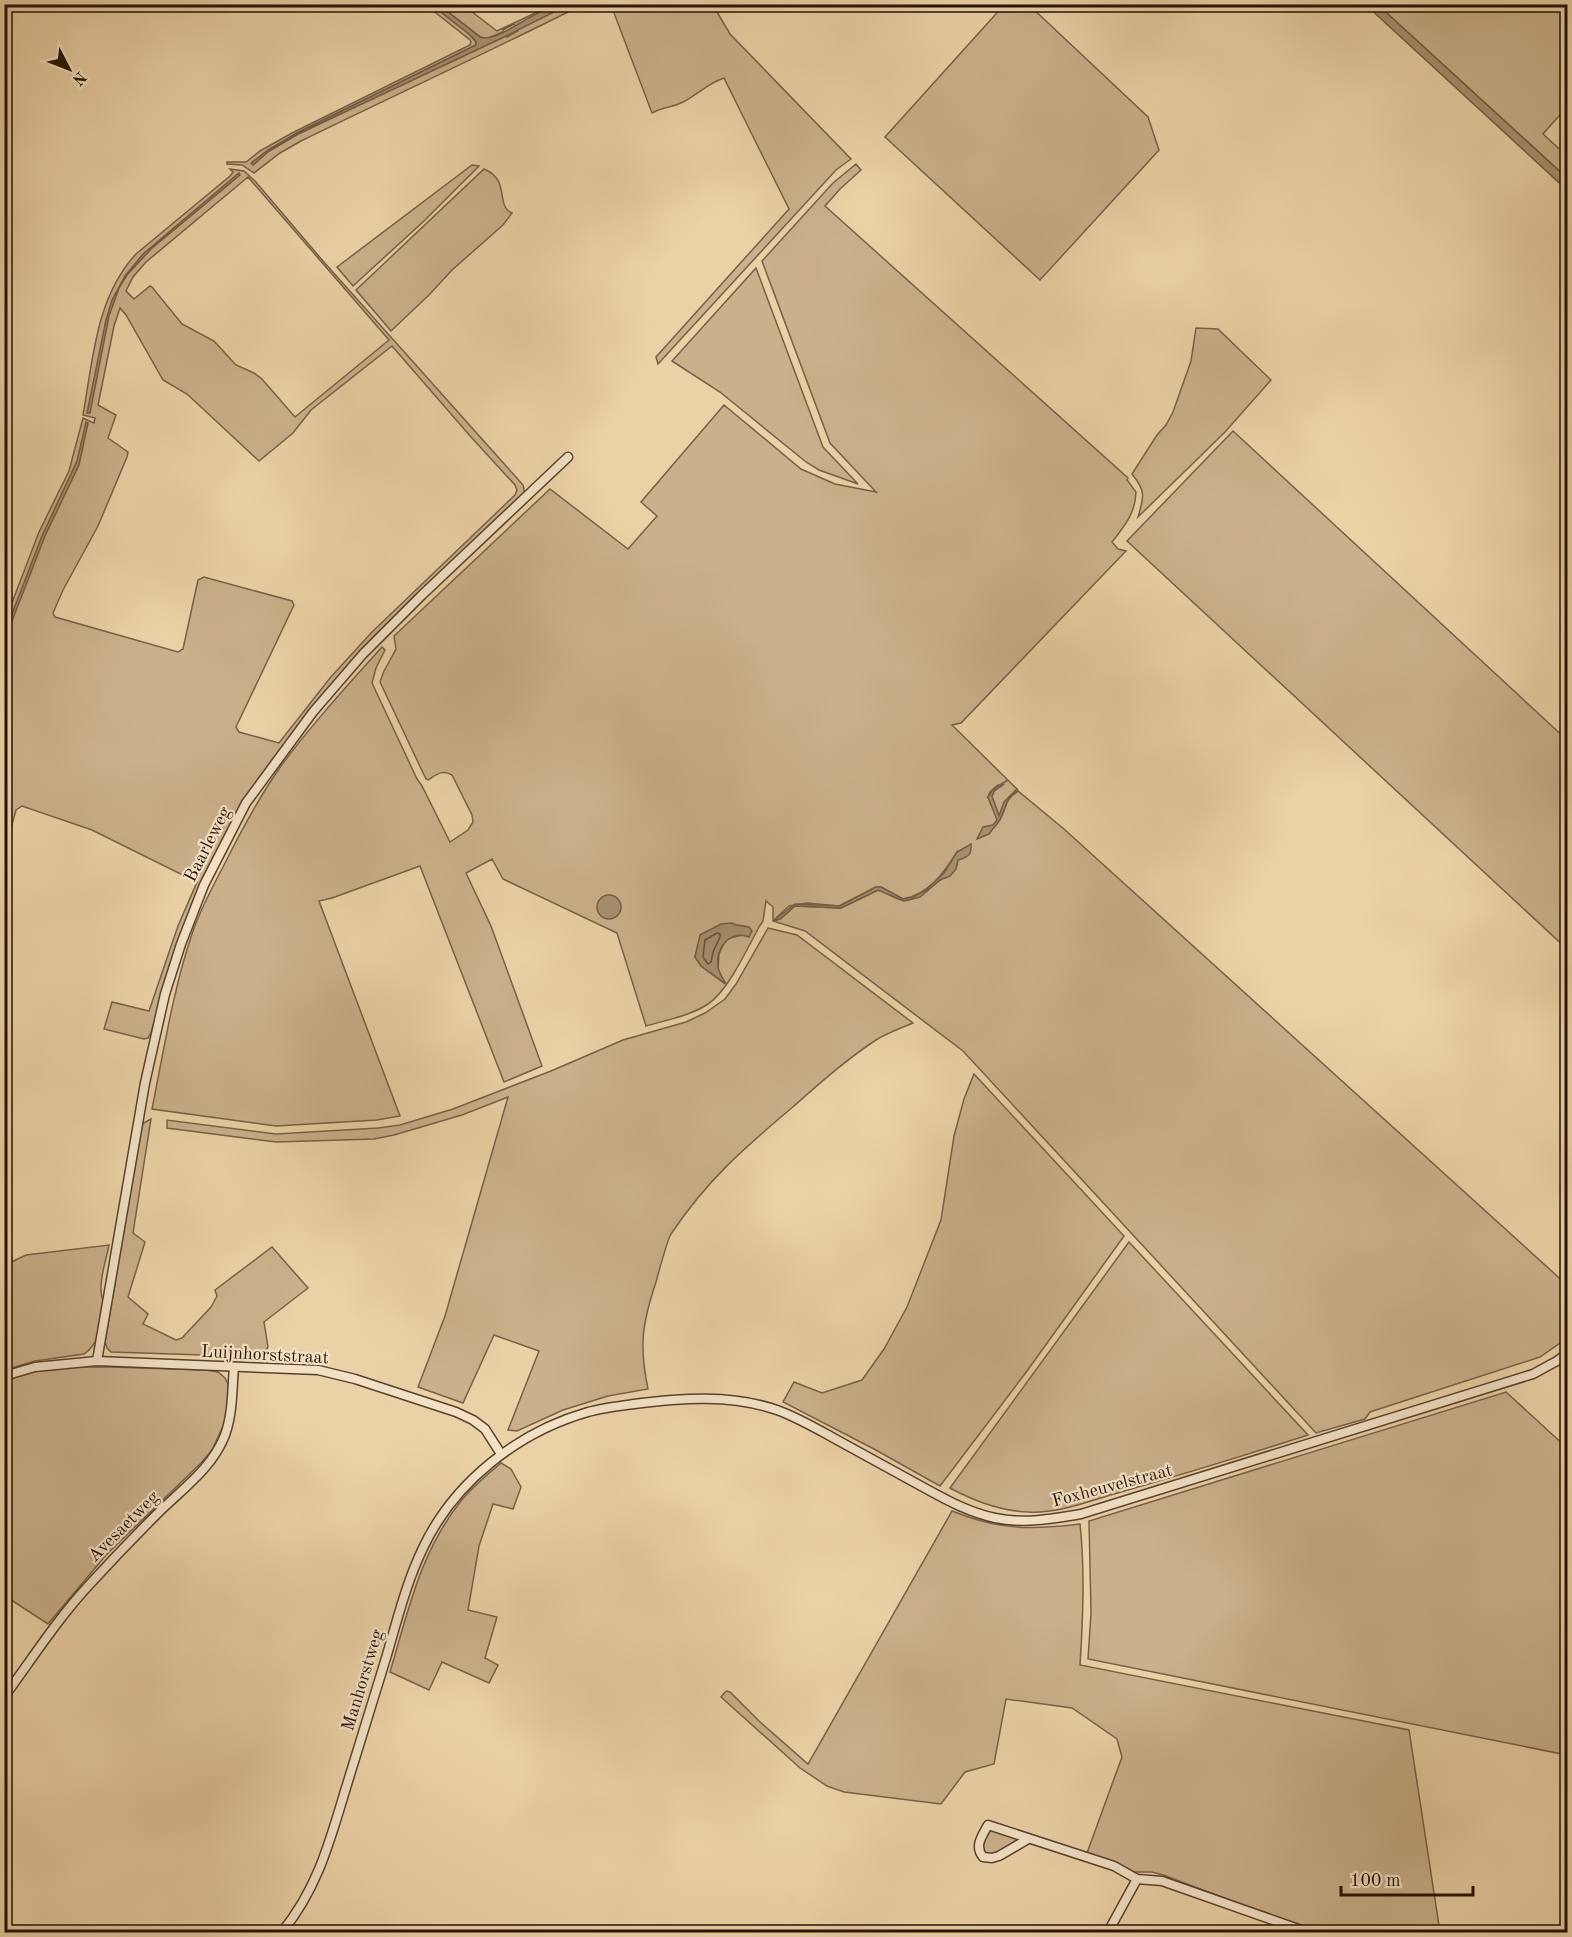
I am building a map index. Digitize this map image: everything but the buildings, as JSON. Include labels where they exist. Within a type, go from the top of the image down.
[{"type":"street","name":"Baarleweg","points":[[97,1361],[145,1083],[165,994],[180,944],[204,885],[246,803],[313,712],[363,654],[568,457]]},
{"type":"street","name":"Foxheuvelstraat","points":[[501,1454],[535,1434],[588,1412],[671,1399],[706,1398],[748,1403],[777,1410],[813,1427],[963,1509],[996,1518],[1023,1521],[1043,1520],[1081,1514],[1533,1374],[1568,1353]]},
{"type":"street","name":"Luijnhorststraat","points":[[4,1376],[35,1367],[97,1361],[318,1370],[355,1378],[456,1412],[485,1429],[501,1454]]},
{"type":"street","name":"Avesaetweg","points":[[4,1697],[64,1614],[88,1586],[205,1468],[213,1457],[225,1435],[232,1406],[234,1367]]},
{"type":"street","name":"Manhorstweg","points":[[282,1932],[307,1896],[329,1848],[403,1599],[424,1546],[436,1524],[458,1495],[501,1454]]},
{"type":"street","points":[[1028,1839],[992,1858],[983,1857],[979,1851],[978,1845],[988,1825],[1114,1866],[1137,1879],[1162,1881],[1308,1932]]},
{"type":"street","points":[[1108,1932],[1137,1879]]},
{"type":"shaded area","points":[[426,5],[432,5],[469,34],[476,45],[297,133],[268,150],[252,163],[253,165],[269,151],[298,134],[505,35],[507,37],[518,31],[514,24],[503,32],[482,38],[439,5],[463,5],[497,31],[552,5],[582,5],[301,141],[280,153],[254,173],[242,165],[227,164],[227,162],[246,162],[260,151],[292,133],[470,45],[470,40]]},
{"type":"shaded area","points":[[611,5],[713,5],[730,34],[851,159],[836,170],[658,364],[656,357],[789,209],[724,78],[681,103],[652,113]]},
{"type":"shaded area","points":[[1004,5],[1029,5],[1148,117],[1159,150],[1040,280],[885,137]]},
{"type":"shaded area","points":[[1378,5],[1567,5],[1567,107],[1543,134],[1567,156],[1567,178]]},
{"type":"shaded area","points":[[856,164],[861,170],[825,206],[1128,478],[1127,480],[1136,492],[1134,506],[1125,525],[1112,542],[1118,549],[1126,551],[961,723],[952,725],[1017,789],[1013,794],[1018,791],[1064,829],[1567,1285],[1567,1338],[1540,1357],[1370,1412],[1365,1419],[1316,1433],[963,1051],[805,931],[773,921],[773,907],[766,901],[763,921],[723,990],[708,1004],[694,1012],[646,1026],[617,933],[503,879],[492,859],[466,873],[491,926],[542,1066],[504,1082],[420,866],[319,901],[400,1116],[377,1120],[276,1126],[152,1109],[180,975],[193,931],[207,897],[251,814],[281,766],[317,720],[382,647],[385,650],[372,683],[417,779],[450,842],[468,830],[473,822],[472,815],[452,775],[442,773],[426,779],[380,682],[396,649],[394,636],[550,489],[628,549],[657,516],[641,502],[724,405],[801,469],[835,484],[876,492],[830,443],[762,261],[833,183]],"holes":[[[998,785],[1003,785],[993,792],[992,798],[1000,817],[1002,808],[1011,795],[1001,818],[991,830],[998,820],[988,797]],[[957,852],[955,869],[914,899],[901,900],[878,890],[841,908],[795,906],[780,919],[773,921],[789,906],[807,903],[839,906],[876,887],[881,887],[903,899],[921,892],[935,882]],[[736,925],[744,926],[743,935],[725,941],[719,954],[718,969],[725,984],[701,966],[695,957],[703,933]]]},
{"type":"shaded area","points":[[472,165],[479,166],[424,221],[353,286],[337,267]]},
{"type":"shaded area","points":[[230,169],[244,171],[255,181],[323,261],[523,485],[525,494],[358,657],[234,823],[160,1001],[151,1033],[148,1038],[144,1039],[104,1029],[112,1002],[149,1011],[178,926],[197,882],[92,830],[22,806],[16,810],[5,850],[5,621],[39,532],[69,471],[83,418],[94,423],[95,418],[83,415],[98,330],[112,289],[136,254],[233,172]],"holes":[[[248,177],[389,340],[295,417],[262,379],[236,365],[214,341],[182,324],[152,287],[150,286],[134,299],[126,291],[133,277],[146,262]],[[120,308],[163,380],[187,394],[259,461],[293,433],[311,410],[392,346],[517,490],[515,495],[371,633],[330,678],[279,743],[239,732],[236,727],[294,605],[292,601],[204,577],[198,580],[183,649],[178,652],[55,617],[53,613],[98,526],[127,457],[128,452],[108,438],[116,415],[98,405],[114,326]]]},
{"type":"shaded area","points":[[484,169],[497,180],[504,205],[512,213],[503,225],[452,270],[391,331],[356,290]]},
{"type":"shaded area","points":[[756,268],[823,447],[858,484],[819,470],[806,462],[720,392],[672,361]]},
{"type":"shaded area","points":[[1196,328],[1218,329],[1271,380],[1225,432],[1138,517],[1142,504],[1142,490],[1132,474],[1173,412],[1191,361]]},
{"type":"shaded area","points":[[1233,431],[1567,740],[1567,949],[1127,541]]},
{"type":"shaded area","points":[[768,928],[797,935],[913,1023],[876,1040],[834,1072],[743,1150],[713,1180],[685,1214],[669,1238],[645,1323],[643,1360],[648,1389],[608,1396],[563,1410],[517,1431],[508,1430],[539,1351],[494,1335],[463,1403],[418,1387],[445,1316],[508,1097],[462,1115],[374,1139],[276,1142],[167,1128],[167,1120],[276,1134],[378,1128],[400,1125],[453,1109],[623,1040],[686,1022],[705,1013],[725,999]]},
{"type":"shaded area","points":[[974,1074],[1124,1236],[1027,1371],[940,1486],[783,1402],[794,1382],[822,1393],[862,1380],[884,1349],[907,1307],[941,1220],[954,1136],[964,1099]]},
{"type":"shaded area","points":[[151,1119],[133,1233],[145,1242],[128,1297],[148,1314],[143,1324],[176,1340],[182,1338],[211,1307],[217,1296],[215,1290],[272,1247],[308,1288],[264,1322],[268,1347],[265,1357],[111,1352],[107,1348],[105,1342],[142,1124]]},
{"type":"shaded area","points":[[1129,1242],[1308,1435],[1075,1506],[1051,1511],[1007,1510],[978,1501],[950,1488]]},
{"type":"shaded area","points":[[109,1245],[101,1280],[103,1301],[101,1323],[90,1349],[84,1354],[35,1361],[5,1370],[5,1265],[26,1255]]},
{"type":"shaded area","points":[[65,1367],[218,1372],[229,1386],[230,1398],[225,1422],[212,1450],[106,1555],[48,1624],[5,1596],[4,1381],[32,1372]]},
{"type":"shaded area","points":[[1506,1392],[1567,1448],[1567,1755],[1088,1659],[1091,1613],[1089,1521]]},
{"type":"shaded area","points":[[501,1463],[511,1469],[521,1487],[513,1509],[493,1504],[479,1546],[468,1610],[497,1617],[485,1658],[498,1665],[489,1683],[442,1662],[429,1690],[390,1672],[410,1605],[425,1562],[447,1521],[470,1491]]},
{"type":"shaded area","points":[[952,1511],[985,1522],[1015,1527],[1080,1524],[1083,1594],[1080,1665],[1409,1730],[1440,1932],[1314,1932],[1163,1875],[1152,1872],[1133,1872],[1112,1861],[1087,1853],[1122,1757],[1117,1739],[1072,1708],[1006,1699],[994,1764],[965,1772],[941,1804],[844,1792],[827,1786],[800,1768],[721,1697],[726,1691],[730,1692],[808,1764]]},
{"type":"shaded area","points":[[989,1829],[1019,1839],[995,1854],[987,1854],[982,1849],[983,1838]]},
{"type":"water","points":[[559,4],[568,5],[298,134],[269,151],[253,165],[251,163],[268,150],[297,133],[476,45],[476,41],[469,34],[432,5],[439,5],[480,37],[487,38],[507,31],[550,7]]},
{"type":"water","points":[[1366,5],[1378,5],[1567,178],[1567,190]]},
{"type":"water","points":[[239,173],[240,175],[151,249],[127,275],[119,288],[109,316],[90,413],[87,413],[106,320],[112,300],[125,276],[143,254]]},
{"type":"water","points":[[86,422],[88,423],[79,465],[45,536],[5,639],[5,632],[42,536],[77,461]]},
{"type":"water","points":[[1008,780],[995,789],[992,796],[999,816],[1004,802],[1017,789],[1018,791],[1008,800],[999,821],[989,834],[977,839],[983,827],[993,825],[997,820],[988,797],[993,789]]},
{"type":"water","points":[[971,844],[970,853],[967,857],[958,860],[956,869],[950,876],[940,880],[920,897],[904,901],[878,890],[841,908],[795,906],[780,919],[773,921],[795,904],[840,906],[876,887],[881,887],[903,899],[913,897],[925,891],[944,873],[957,852]]},
{"type":"water","points":[[609,895],[614,896],[620,902],[620,912],[614,918],[609,919],[604,918],[598,912],[597,907],[598,902],[604,896]]},
{"type":"water","points":[[732,923],[749,927],[752,931],[749,937],[730,938],[721,947],[718,967],[726,984],[701,966],[695,957],[700,935],[721,924]]}]
